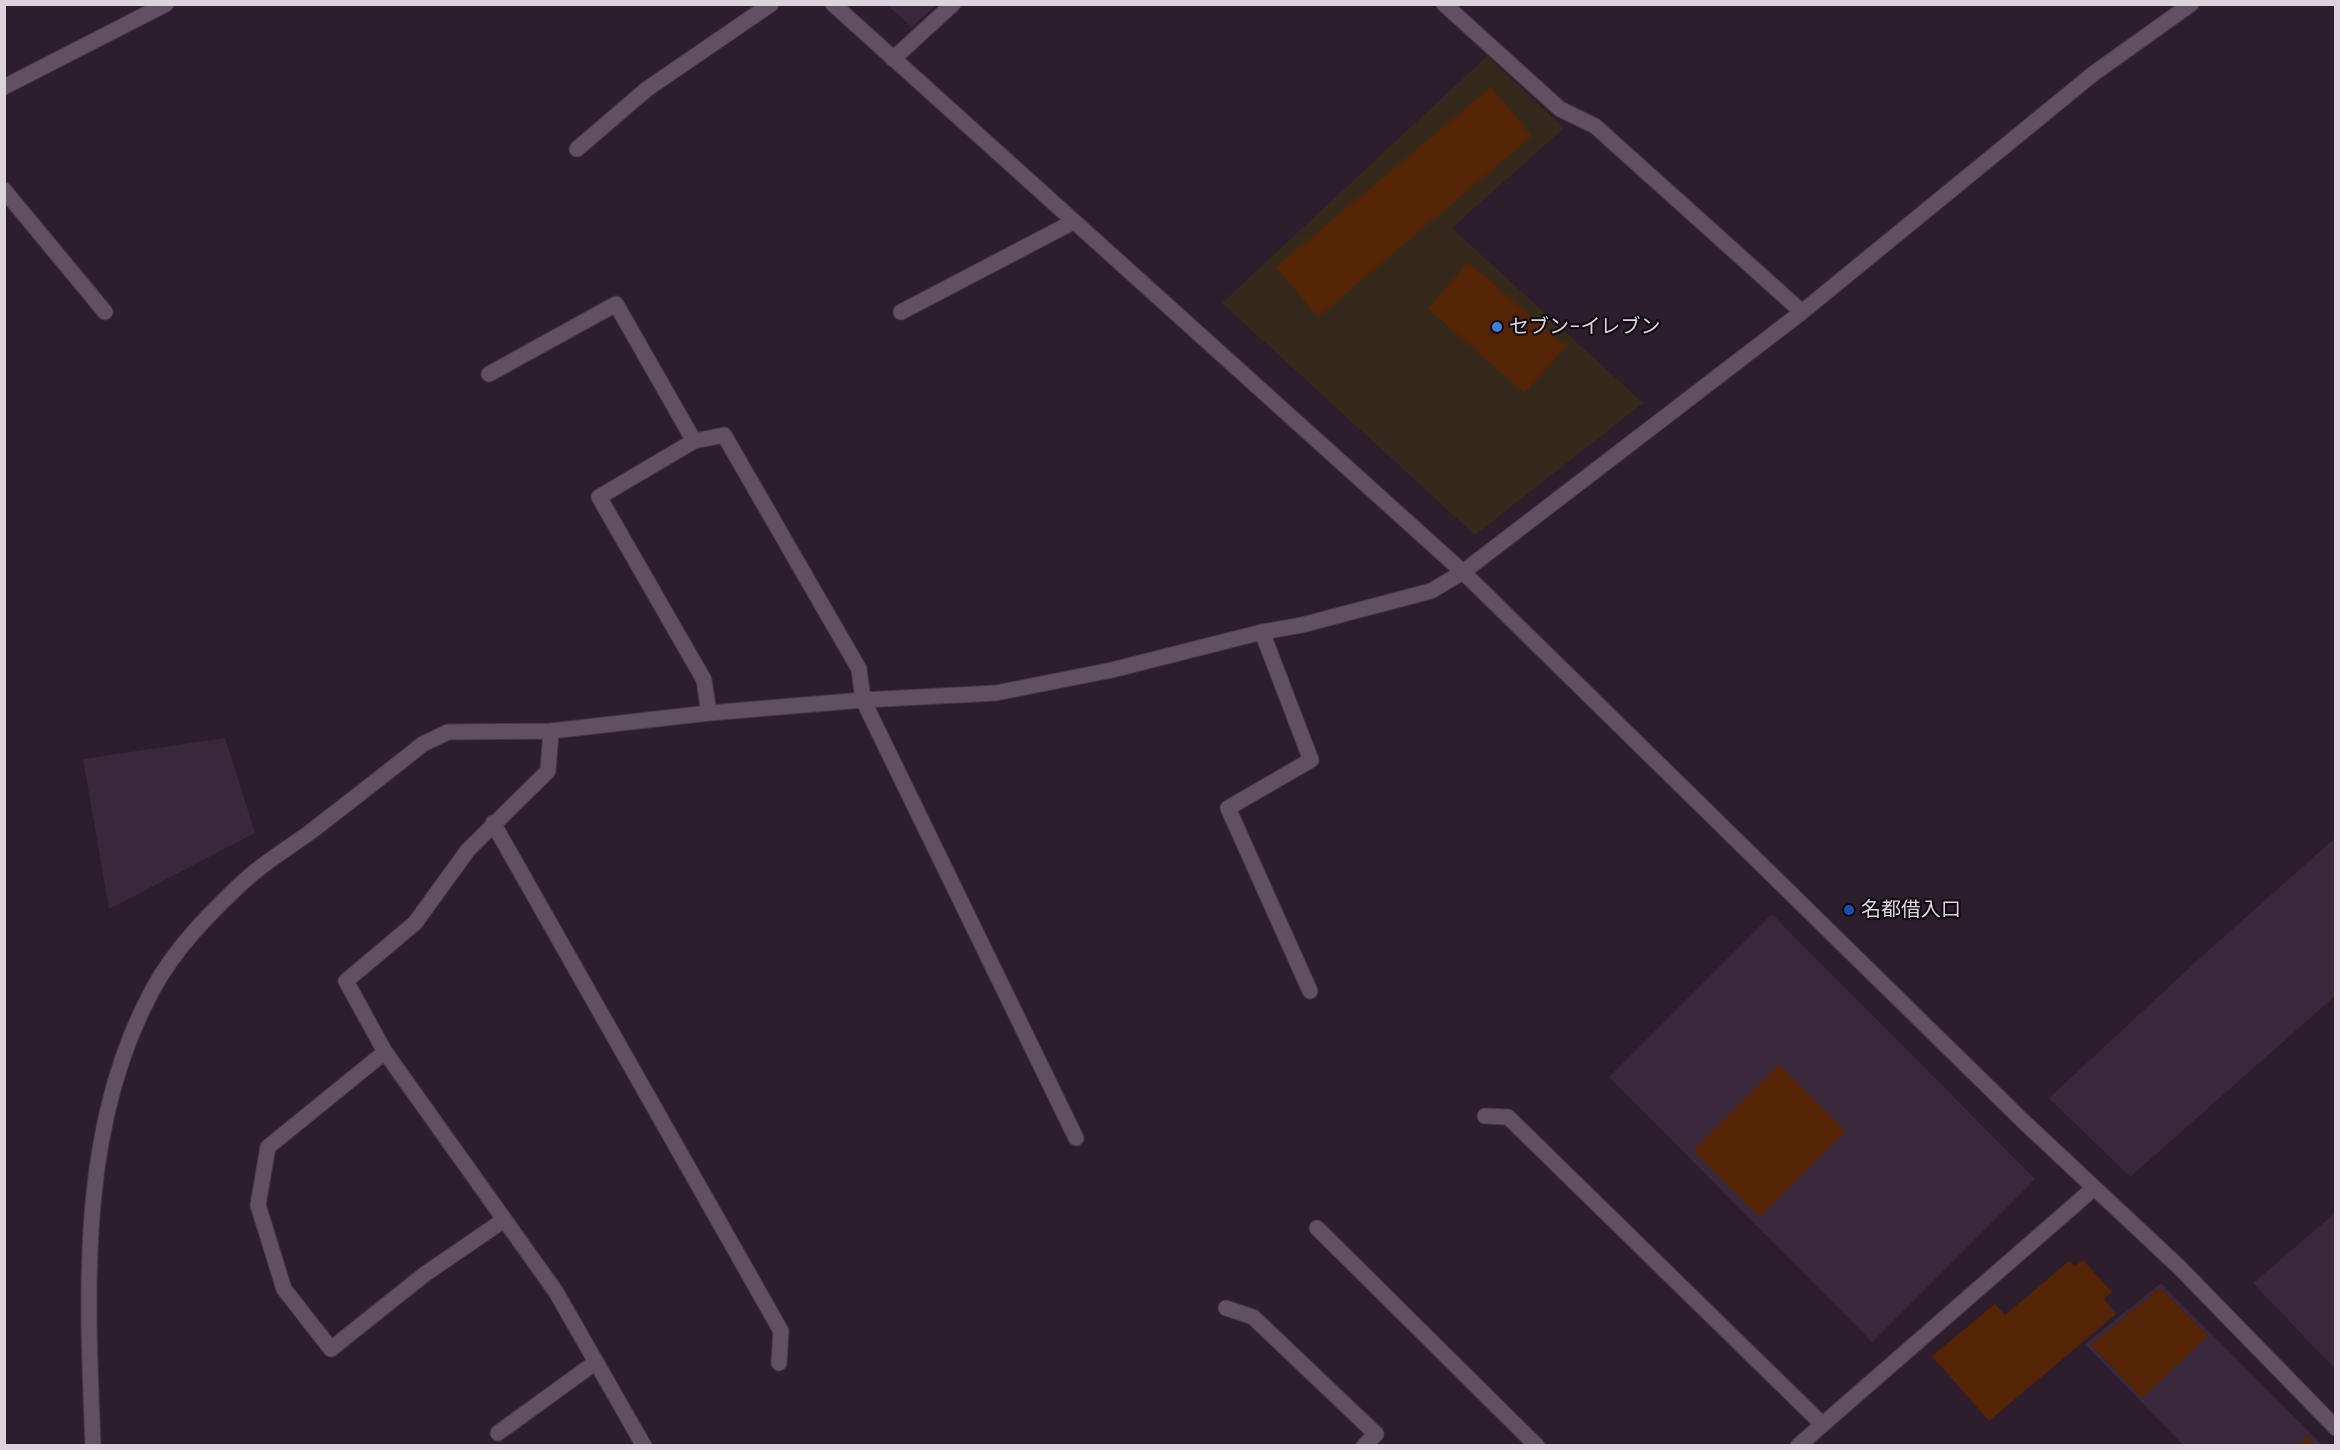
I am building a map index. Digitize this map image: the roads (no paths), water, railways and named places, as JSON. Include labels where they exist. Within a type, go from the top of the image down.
[{"type":"street","points":[[4,87],[166,4]]},
{"type":"street","points":[[578,149],[647,89],[771,4]]},
{"type":"street","points":[[832,4],[1463,572],[2094,1188],[2179,1267],[2336,1428]]},
{"type":"street","points":[[893,59],[953,4]]},
{"type":"street","points":[[1444,4],[1560,109],[1594,126],[1802,312]]},
{"type":"street","points":[[93,1446],[88,1296],[93,1195],[102,1140],[116,1083],[133,1031],[153,988],[189,938],[246,879],[423,744],[448,732],[551,731],[708,712],[996,693],[1112,670],[1262,632],[1302,625],[1431,591],[1463,572],[1802,312],[2093,74],[2191,4]]},
{"type":"street","points":[[4,190],[105,312]]},
{"type":"street","points":[[902,312],[1073,222]]},
{"type":"street","points":[[489,374],[616,304],[694,441]]},
{"type":"street","points":[[708,712],[704,680],[599,497],[694,441],[724,435],[859,669],[863,700],[1077,1138]]},
{"type":"street","points":[[1262,632],[1311,760],[1228,808],[1310,992]]},
{"type":"street","points":[[551,731],[548,771],[468,850],[415,923],[346,981],[385,1052],[556,1292],[644,1446]]},
{"type":"street","points":[[493,823],[780,1331],[779,1363]]},
{"type":"street","points":[[385,1052],[268,1147],[258,1205],[284,1289],[331,1349],[425,1274],[504,1220]]},
{"type":"street","points":[[1485,1116],[1508,1117],[1822,1424]]},
{"type":"street","points":[[1798,1446],[2094,1188]]},
{"type":"street","points":[[1317,1228],[1537,1446]]},
{"type":"street","points":[[1226,1308],[1253,1317],[1376,1434],[1364,1446]]},
{"type":"street","points":[[498,1433],[596,1362]]},
{"type":"place","name":"セブン-イレブン","points":[[1497,327]]},
{"type":"place","name":"名都借入口","points":[[1849,910]]}]
